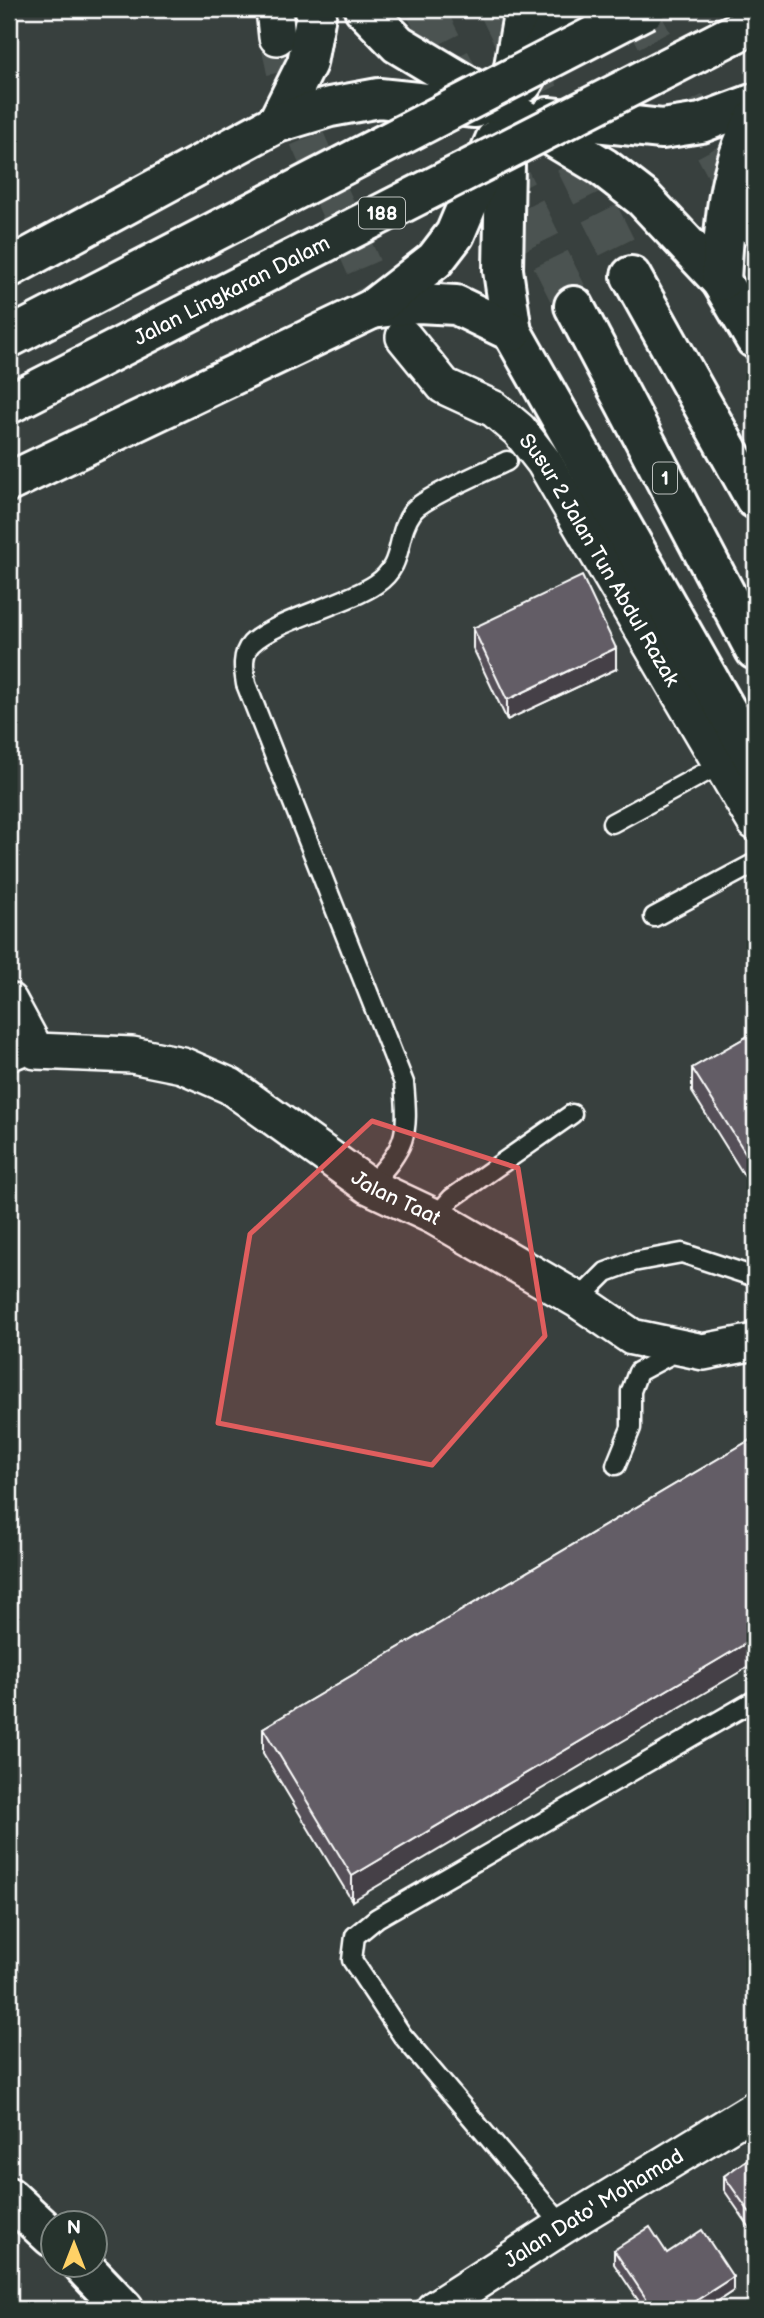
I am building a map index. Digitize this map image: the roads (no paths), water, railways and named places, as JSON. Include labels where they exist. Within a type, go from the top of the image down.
[{"type":"main road","points":[[277,123],[307,63],[317,9]]},
{"type":"main road","points":[[364,9],[398,44],[506,112],[603,167],[643,198],[721,281],[755,339]]},
{"type":"main road","points":[[524,9],[506,112],[503,271],[512,332],[738,762]]},
{"type":"main road","points":[[9,482],[372,309],[435,260],[456,234],[506,112],[566,9]]},
{"type":"main road","points":[[9,338],[646,9]]},
{"type":"main road","name":"Jalan Lingkaran Dalam","points":[[9,404],[755,23]]},
{"type":"main road","points":[[9,268],[277,123],[330,107],[379,98],[662,129],[701,122],[755,103]]},
{"type":"main road","points":[[721,281],[724,223],[732,172],[742,143],[755,119]]},
{"type":"main road","points":[[631,276],[755,499]]},
{"type":"main road","points":[[372,309],[418,303],[456,305],[512,332]]},
{"type":"main road","name":"1","points":[[574,306],[755,650]]},
{"type":"main road","points":[[9,2197],[38,2222]]},
{"type":"main road","points":[[96,2280],[124,2309]]},
{"type":"street","name":"Susur 2 Jalan Tun Abdul Razak","points":[[404,337],[444,386],[495,409],[519,430],[544,462],[738,762],[755,822]]},
{"type":"street","name":"Jalan Taat","points":[[9,1001],[22,1056],[132,1055],[182,1065],[230,1086],[369,1186],[435,1217],[578,1300],[632,1337],[681,1349],[715,1351],[755,1342]]},
{"type":"street","name":"Jalan Dato' Mohamad","points":[[434,2309],[563,2226],[755,2109]]},
{"type":"lane","points":[[369,1186],[398,1155],[406,1134],[404,1083],[246,684],[243,664],[250,645],[269,633],[377,584],[397,560],[401,551],[400,532],[415,508],[507,461]]},
{"type":"lane","points":[[612,823],[738,762]]},
{"type":"lane","points":[[654,917],[755,863]]},
{"type":"lane","points":[[435,1217],[452,1198],[572,1114]]},
{"type":"lane","points":[[578,1300],[606,1272],[633,1262],[682,1253],[755,1277]]},
{"type":"lane","points":[[616,1465],[631,1428],[631,1391],[638,1372],[681,1349]]},
{"type":"lane","points":[[563,2226],[402,2035],[352,1961],[355,1936],[377,1918],[755,1700]]},
{"type":"lane","points":[[9,2182],[38,2217]]},
{"type":"tunnel","points":[[425,9],[470,97]]},
{"type":"tunnel","points":[[498,9],[631,276]]},
{"type":"tunnel","points":[[638,9],[740,200]]},
{"type":"tunnel","points":[[277,37],[291,102],[371,284],[396,325]]},
{"type":"tunnel","points":[[500,157],[574,306]]}]
